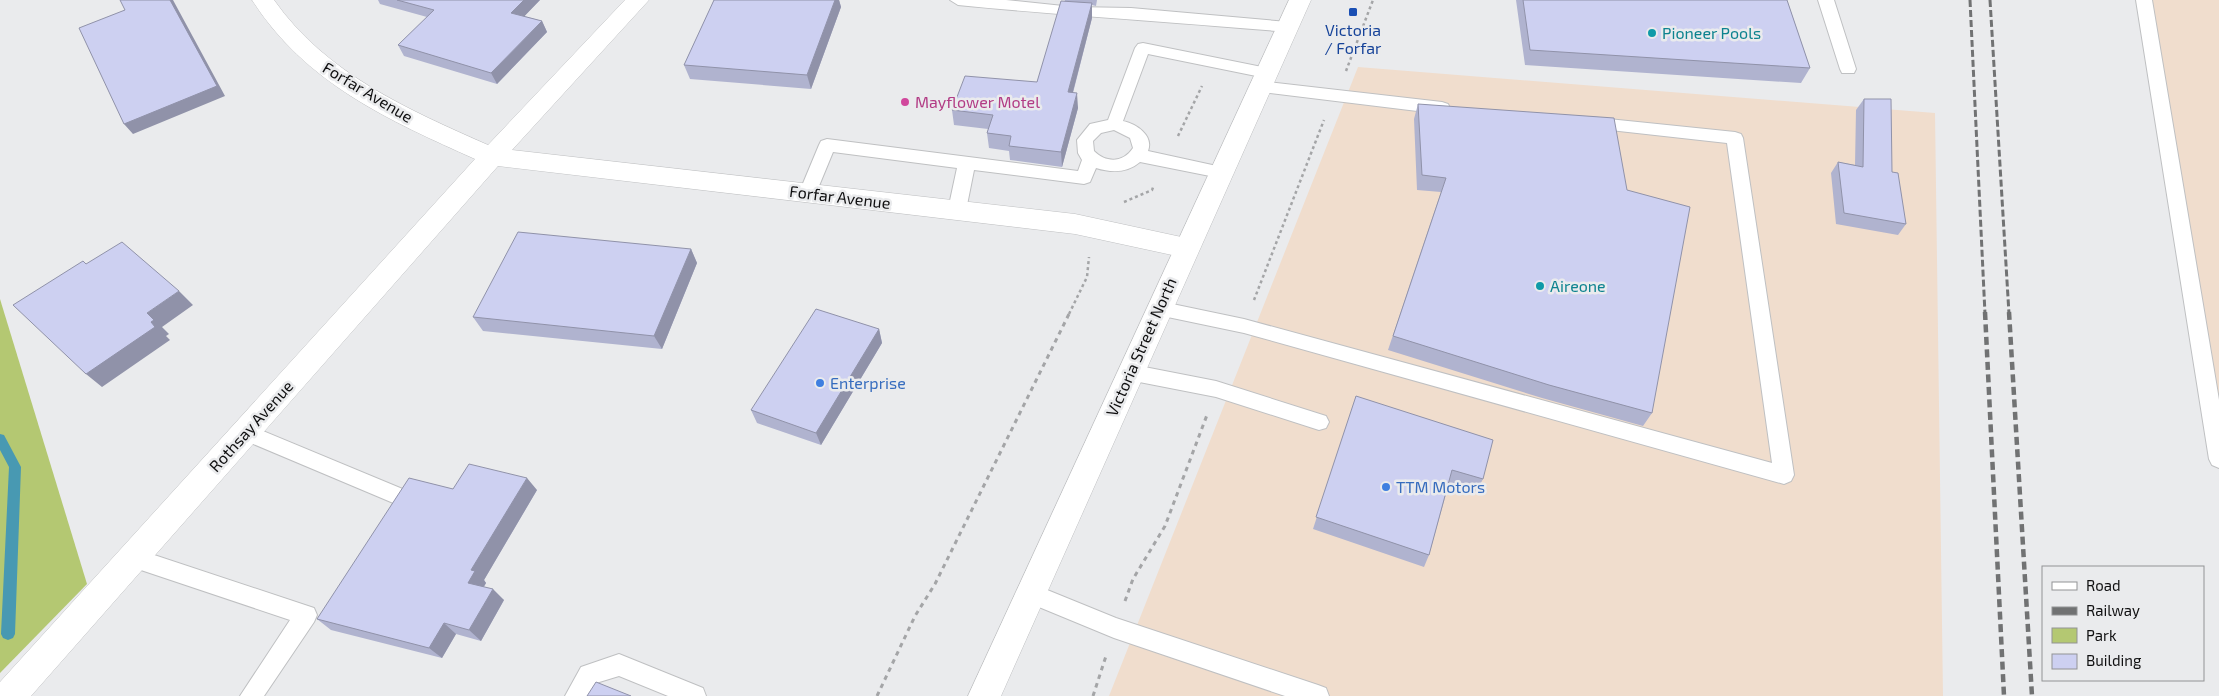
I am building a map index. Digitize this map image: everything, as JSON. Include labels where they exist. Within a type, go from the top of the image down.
[{"type":"street","name":"Forfar Avenue","points":[[263,0],[274,20],[328,72],[425,126],[494,157],[1075,224],[1186,248]]},
{"type":"street","points":[[494,157],[543,100],[638,0]]},
{"type":"street","name":"Victoria Street North","points":[[984,696],[1158,308],[1300,0]]},
{"type":"street","name":"Rothsay Avenue","points":[[9,696],[494,157]]},
{"type":"lane","points":[[958,0],[1073,12],[1133,6],[1288,26]]},
{"type":"lane","points":[[1826,0],[1848,69]]},
{"type":"lane","points":[[2144,0],[2219,459]]},
{"type":"lane","points":[[1114,124],[1143,48],[1214,62],[1263,80],[1461,110]]},
{"type":"lane","points":[[1158,308],[1244,326],[1784,475],[1735,138],[1569,121]]},
{"type":"lane","points":[[1114,124],[1123,126],[1137,135],[1141,148],[1138,155],[1124,164],[1116,166],[1098,163],[1090,159],[1084,147],[1089,133],[1096,128],[1114,124]]},
{"type":"lane","points":[[808,193],[827,145],[1084,178],[1090,159]]},
{"type":"lane","points":[[1138,155],[1220,172]]},
{"type":"lane","points":[[957,210],[967,162]]},
{"type":"lane","points":[[1129,372],[1216,389],[1319,422]]},
{"type":"lane","points":[[246,432],[398,496]]},
{"type":"lane","points":[[133,558],[306,615],[252,696]]},
{"type":"lane","points":[[1030,594],[1114,628],[1318,696]]},
{"type":"lane","points":[[576,696],[589,675],[619,665],[695,696]]},
{"type":"path","points":[[1121,203],[1138,198],[1152,190],[1214,62]]},
{"type":"path","points":[[877,696],[915,616],[935,584],[1087,277],[1089,250]]},
{"type":"shaded area","points":[[2149,0],[2219,0],[2219,417]]},
{"type":"shaded area","points":[[1358,67],[1935,113],[1943,696],[1109,696]]},
{"type":"green space","points":[[0,299],[87,584],[0,673]]},
{"type":"building","points":[[120,0],[170,0],[217,86],[124,124],[79,28],[125,10]]},
{"type":"building","points":[[397,0],[524,0],[511,13],[542,21],[491,73],[398,45],[434,10]]},
{"type":"building","points":[[714,0],[835,0],[807,75],[684,65]]},
{"type":"building","name":"Pioneer Pools","points":[[1523,0],[1787,0],[1810,68],[1530,50]]},
{"type":"building","points":[[1061,1],[1092,3],[1068,92],[1077,93],[1061,152],[1009,146],[1011,136],[987,133],[993,115],[952,110],[965,76],[1037,82]]},
{"type":"building","points":[[1864,99],[1891,99],[1892,172],[1898,173],[1906,224],[1844,213],[1838,162],[1863,167]]},
{"type":"building","name":"Aireone","points":[[1418,104],[1614,118],[1627,190],[1690,207],[1652,413],[1549,385],[1393,336],[1446,178],[1422,175]]},
{"type":"building","points":[[518,232],[691,249],[654,336],[473,317]]},
{"type":"building","points":[[122,242],[179,291],[147,313],[154,320],[151,322],[155,327],[86,374],[13,305],[83,261],[86,264]]},
{"type":"building","name":"Enterprise","points":[[816,309],[879,329],[816,433],[751,410]]},
{"type":"building","name":"TTM Motors","points":[[1356,396],[1493,440],[1483,479],[1452,470],[1429,555],[1316,517]]},
{"type":"building","points":[[469,464],[527,478],[471,570],[475,571],[468,583],[493,589],[469,630],[444,623],[429,648],[317,619],[409,478],[453,489]]},
{"type":"building","points":[[596,682],[631,696],[587,696]]},
{"type":"waterway","points":[[0,439],[15,467],[8,634]]},
{"type":"railway","points":[[1970,0],[1985,314]]},
{"type":"railway","points":[[1990,0],[2009,314]]},
{"type":"railway","points":[[1985,312],[2004,696]]},
{"type":"railway","points":[[2009,312],[2032,696]]},
{"type":"place","name":"Victoria / Forfar","points":[[1353,12]]},
{"type":"place","name":"Pioneer Pools","points":[[1652,33]]},
{"type":"place","name":"Mayflower Motel","points":[[905,102]]},
{"type":"place","name":"Aireone","points":[[1540,286]]},
{"type":"place","name":"Enterprise","points":[[820,383]]},
{"type":"place","name":"TTM Motors","points":[[1386,487]]}]
